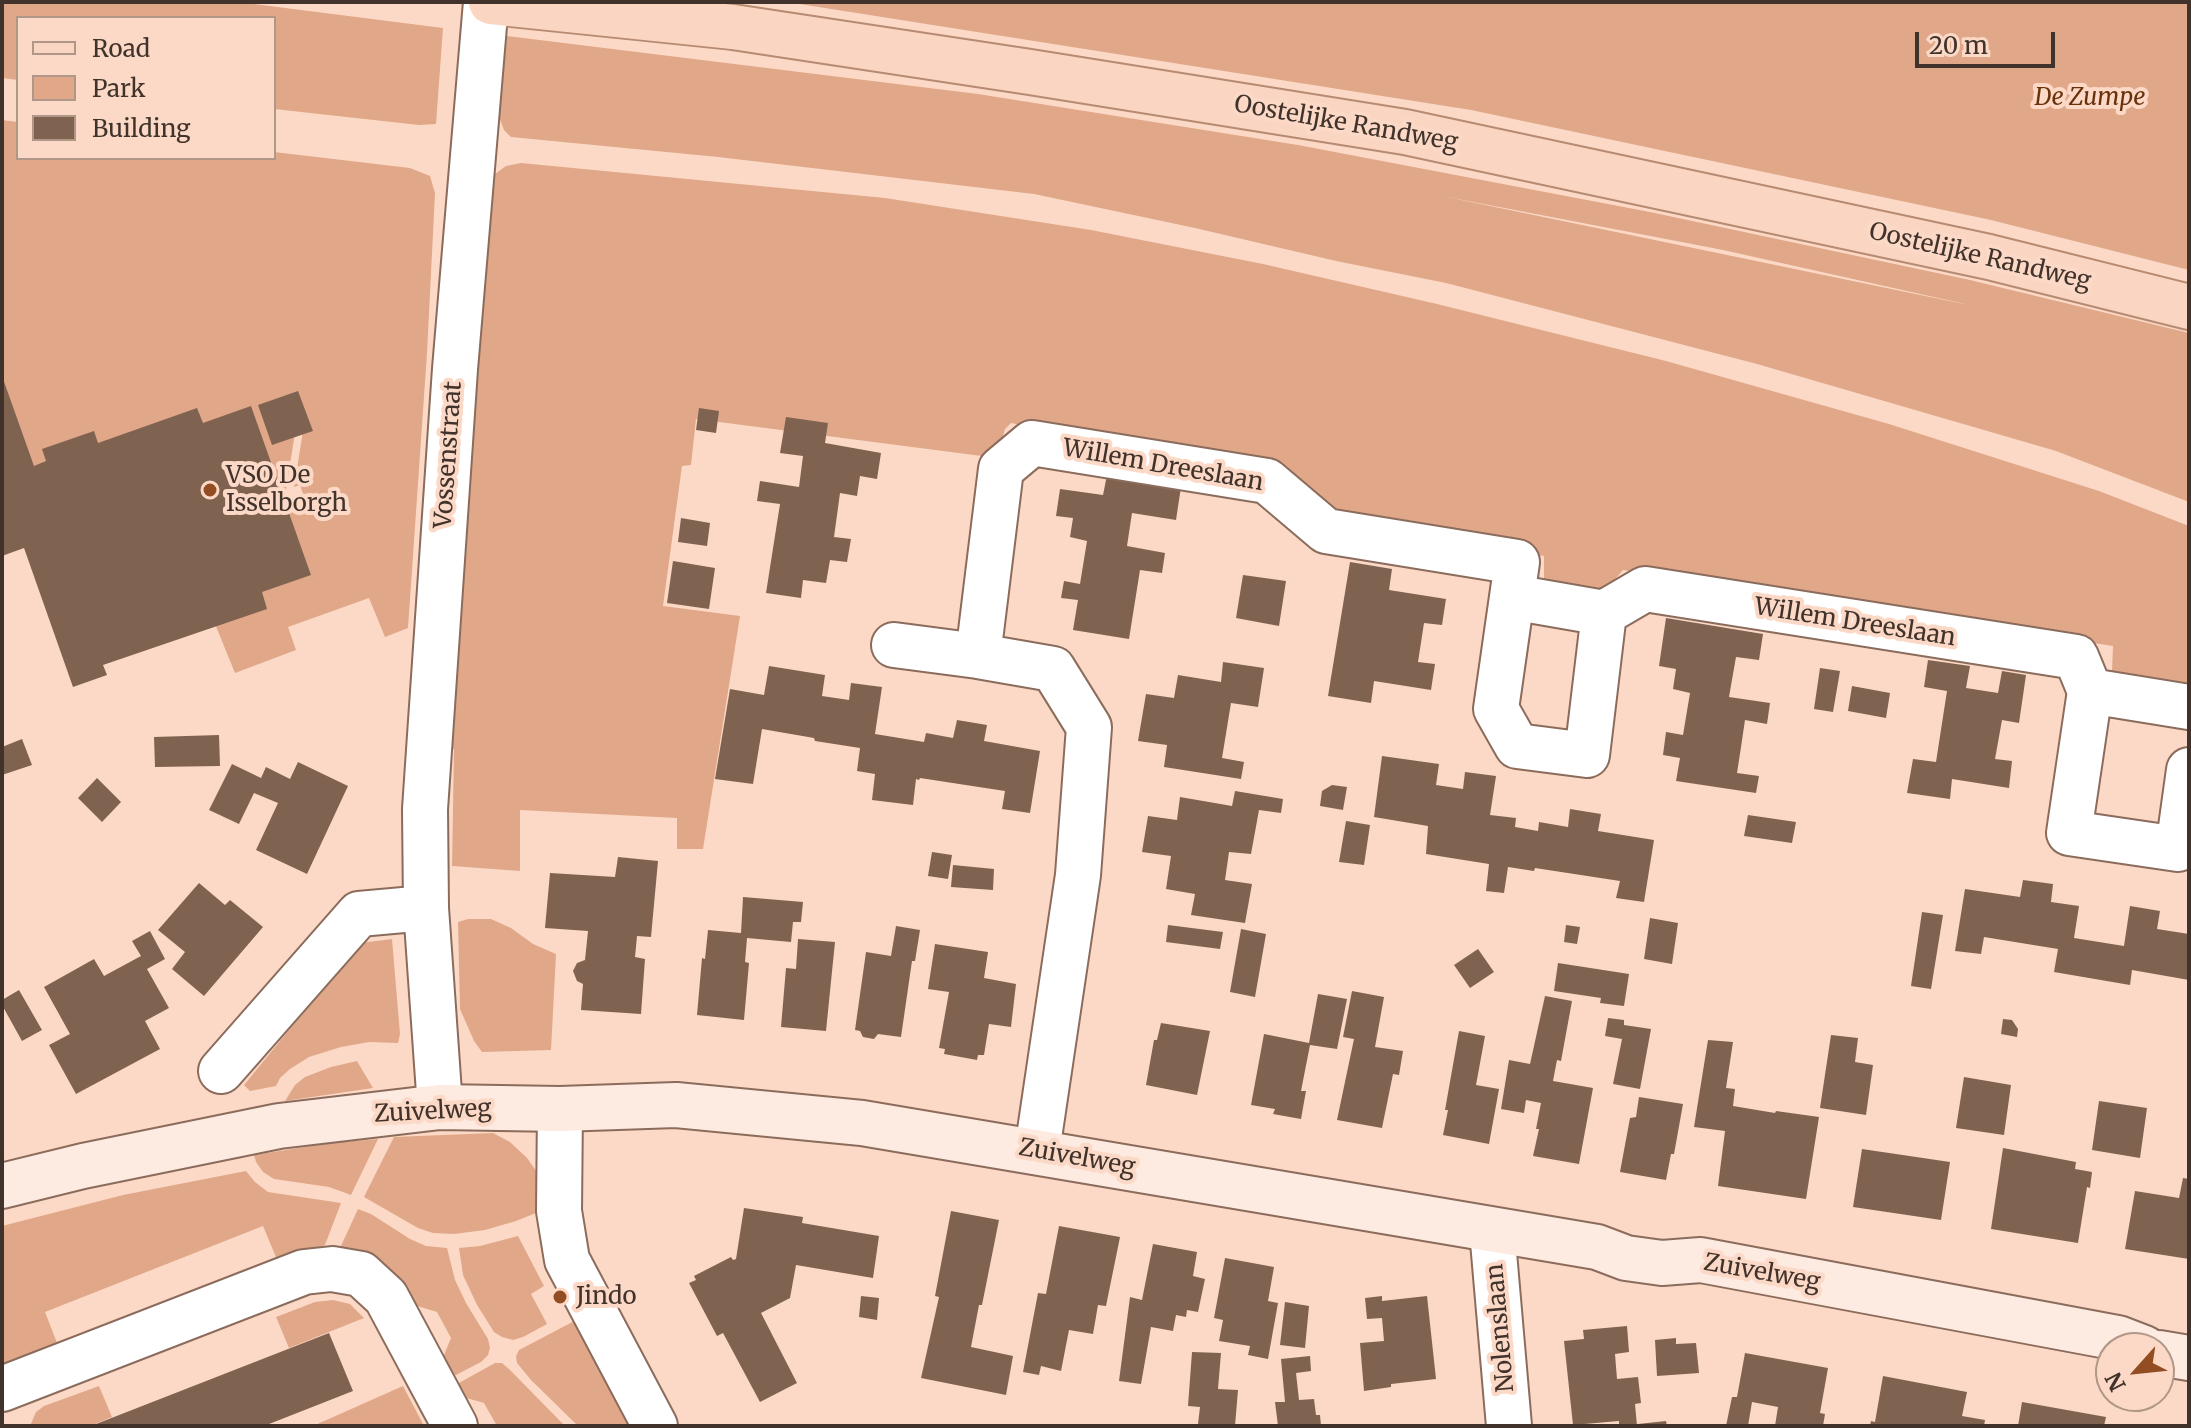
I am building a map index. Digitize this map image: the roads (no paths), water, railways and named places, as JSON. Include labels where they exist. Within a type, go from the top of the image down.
[{"type":"main road","name":"Oostelijke Randweg","points":[[489,2],[733,27],[1405,132],[1989,257],[2189,307]]},
{"type":"street","name":"Vossenstraat","points":[[440,1107],[426,908],[425,809],[455,369],[489,2]]},
{"type":"street","name":"Willem Dreeslaan","points":[[978,656],[1001,469],[1032,443],[1267,481],[1326,531],[1517,562],[1496,709],[1517,746],[1587,755],[1604,613],[1645,589],[2076,657],[2090,691]]},
{"type":"street","points":[[1512,597],[1604,613]]},
{"type":"street","points":[[894,645],[1053,669],[1089,727],[1078,875],[1037,1151]]},
{"type":"street","points":[[2189,707],[2090,691],[2069,833],[2178,849],[2189,770]]},
{"type":"street","points":[[221,1071],[359,914],[426,908]]},
{"type":"street","name":"Zuivelweg","points":[[2,1186],[279,1126],[440,1107],[560,1109],[676,1105],[862,1123],[1037,1151],[1597,1247],[1626,1258],[1662,1263],[1701,1260],[2095,1334]]},
{"type":"street","points":[[560,1109],[559,1211],[567,1260],[655,1426]]},
{"type":"street","name":"Nolenslaan","points":[[1492,1230],[1509,1426]]},
{"type":"street","points":[[2,1389],[304,1272],[332,1269],[361,1274],[386,1297],[455,1426]]},
{"type":"place","name":"VSO De Isselborgh","points":[[210,490]]},
{"type":"place","name":"Jindo","points":[[560,1297]]},
{"type":"park label","name":"De Zumpe","points":[[2090,98]]}]
